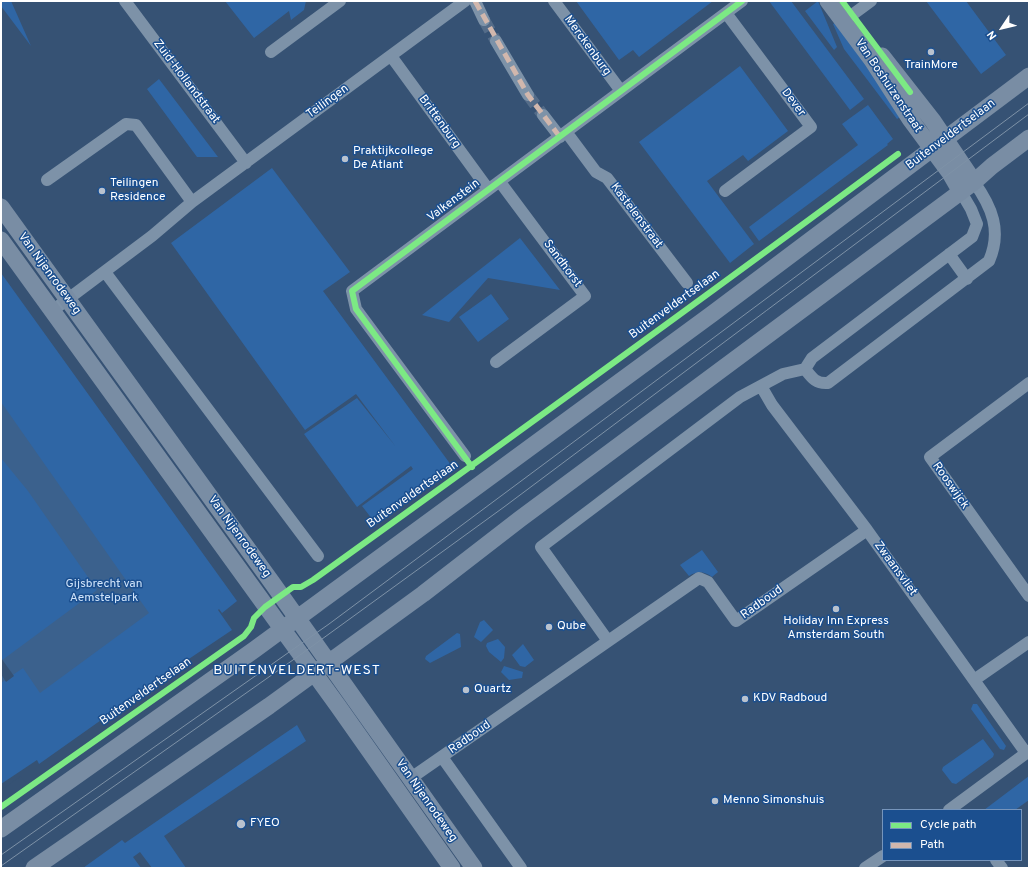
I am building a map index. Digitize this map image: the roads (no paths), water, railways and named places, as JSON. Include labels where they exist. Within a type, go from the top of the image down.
[{"type":"main road","name":"Van Boshuizenstraat","points":[[828,1],[846,12],[933,120],[939,144],[950,173],[961,192]]},
{"type":"main road","name":"Buitenveldertselaan","points":[[1,829],[282,630],[712,314],[1029,76]]},
{"type":"main road","points":[[34,868],[314,673],[423,594],[527,514],[961,192],[1029,138]]},
{"type":"main road","name":"Van Boshuizenstraat","points":[[939,144],[974,182]]},
{"type":"main road","name":"Van Nijenrodeweg","points":[[1,207],[474,868]]},
{"type":"main road","name":"Van Nijenrodeweg","points":[[1,240],[314,673],[452,868]]},
{"type":"street","name":"Zuid-Hollandstraat","points":[[126,1],[246,163]]},
{"type":"street","points":[[271,52],[340,1]]},
{"type":"street","name":"Teilingen","points":[[52,311],[152,236],[192,202],[465,1]]},
{"type":"street","points":[[474,1],[484,20]]},
{"type":"street","name":"Merckenburg","points":[[554,1],[621,91]]},
{"type":"street","name":"Valkenstein","points":[[465,456],[356,309],[352,291],[488,189],[500,182],[564,135],[742,1]]},
{"type":"street","points":[[846,12],[871,1]]},
{"type":"street","name":"Dever","points":[[725,191],[811,127],[726,13]]},
{"type":"street","points":[[496,41],[528,96]]},
{"type":"street","name":"Brittenburg","points":[[391,56],[488,189]]},
{"type":"street","name":"Kastelenstraat","points":[[543,115],[564,135],[596,172],[607,178],[687,283]]},
{"type":"street","points":[[47,180],[126,124],[136,125],[192,202]]},
{"type":"street","name":"Sandhorst","points":[[496,362],[585,296],[500,182]]},
{"type":"street","points":[[805,369],[814,381],[821,384],[828,384],[989,261],[994,249],[996,237],[992,212],[986,198],[974,182]]},
{"type":"street","points":[[608,641],[541,547],[740,397],[783,374],[805,369],[812,358],[972,237],[976,230],[977,224],[961,192]]},
{"type":"street","points":[[949,254],[967,279]]},
{"type":"street","points":[[105,272],[318,556]]},
{"type":"street","name":"Rooswijck","points":[[1029,383],[930,457],[1029,596]]},
{"type":"street","name":"Zwaansvliet","points":[[761,386],[772,405],[867,530],[974,680],[1028,752]]},
{"type":"street","name":"Radboud","points":[[411,778],[699,578],[708,582],[736,621],[867,530]]},
{"type":"street","points":[[974,680],[1029,642]]},
{"type":"street","points":[[955,808],[1028,752]]},
{"type":"street","points":[[442,757],[521,868]]},
{"type":"street","points":[[865,868],[882,857]]},
{"type":"tunnel","points":[[484,20],[496,41]]},
{"type":"tunnel","points":[[528,95],[543,115]]},
{"type":"tram line","points":[[1,855],[329,624],[1029,103]]},
{"type":"tram line","points":[[1,866],[300,655],[504,507],[1029,114]]},
{"type":"place","name":"TrainMore","points":[[931,52]]},
{"type":"place","name":"Praktijkcollege De Atlant","points":[[345,159]]},
{"type":"place","name":"Teilingen Residence","points":[[102,191]]},
{"type":"place","name":"Holiday Inn Express Amsterdam South","points":[[836,609]]},
{"type":"place","name":"Qube","points":[[549,627]]},
{"type":"place","name":"Quartz","points":[[466,690]]},
{"type":"place","name":"KDV Radboud","points":[[745,699]]},
{"type":"place","name":"Menno Simonshuis","points":[[715,801]]},
{"type":"place","name":"FYEO","points":[[241,824]]},
{"type":"district","name":"BUITENVELDERT-WEST","points":[[297,671]]},
{"type":"park label","name":"Gijsbrecht van Aemstelpark","points":[[104,592]]}]
